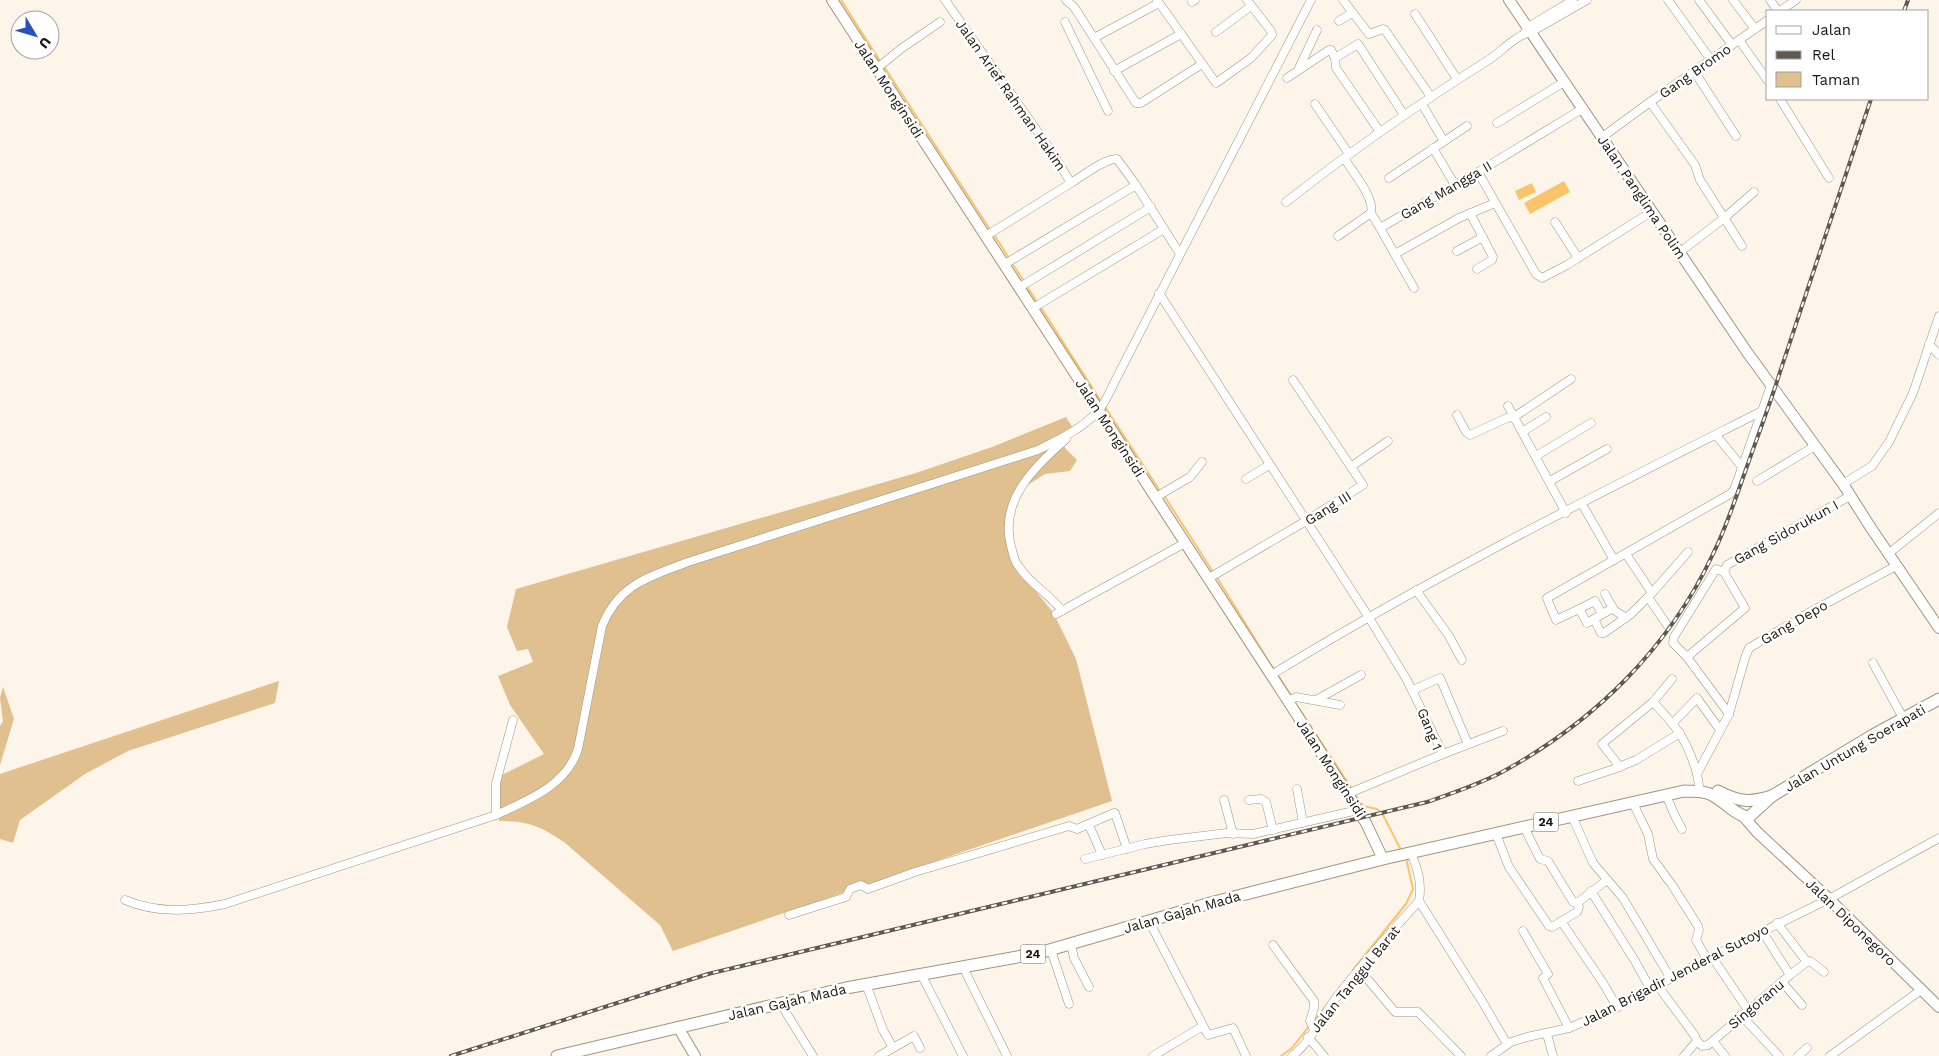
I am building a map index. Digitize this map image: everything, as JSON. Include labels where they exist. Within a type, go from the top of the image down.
[{"type":"highway","name":"Jalan Untung Soerapati","points":[[1772,796],[1903,718],[1939,699]]},
{"type":"highway","name":"Jalan Gajah Mada","points":[[678,1027],[866,984],[1051,950],[1214,902],[1382,859],[1684,791],[1709,787],[1736,800],[1747,801]]},
{"type":"highway","name":"Jalan Gajah Mada","points":[[1699,788],[1746,815]]},
{"type":"highway","points":[[1747,801],[1772,796]]},
{"type":"highway","points":[[1746,815],[1772,796]]},
{"type":"highway","points":[[1746,815],[1755,806],[1747,801]]},
{"type":"highway","name":"24","points":[[557,1056],[584,1052],[678,1027]]},
{"type":"main road","name":"Jalan Monginsidi","points":[[832,0],[880,66],[1008,261],[1159,495],[1185,543],[1213,576],[1351,793],[1358,810],[1372,834],[1382,859]]},
{"type":"main road","name":"Jalan Panglima Polim","points":[[1509,0],[1651,212],[1843,484]]},
{"type":"main road","points":[[1843,484],[1939,628]]},
{"type":"main road","name":"Jalan Diponegoro","points":[[1746,815],[1763,837],[1939,1007]]},
{"type":"main road","points":[[678,1027],[695,1056]]},
{"type":"street","name":"Jalan Arief Rahman Hakim","points":[[945,0],[1050,149],[1071,183],[989,234]]},
{"type":"street","points":[[1185,543],[1059,612],[1019,568],[1014,558],[1008,534],[1008,522],[1012,506],[1019,491],[1039,462],[1085,422],[1101,405],[1311,0]]},
{"type":"street","points":[[1342,0],[1369,34]]},
{"type":"street","points":[[1286,202],[1404,115],[1574,0]]},
{"type":"street","points":[[1528,31],[1587,0]]},
{"type":"street","points":[[1668,0],[1711,60]]},
{"type":"street","points":[[1699,0],[1732,46]]},
{"type":"street","points":[[1733,0],[1755,29]]},
{"type":"street","points":[[1770,0],[1778,10]]},
{"type":"street","points":[[1781,10],[1796,0]]},
{"type":"street","points":[[1071,1],[1114,72],[1138,104],[1202,64]]},
{"type":"street","points":[[1094,38],[1158,2],[1216,83],[1251,58],[1271,37],[1271,31],[1249,3],[1216,32]]},
{"type":"street","points":[[1339,21],[1352,13]]},
{"type":"street","points":[[1415,14],[1458,79]]},
{"type":"street","name":"Gang Bromo","points":[[1601,138],[1766,21]]},
{"type":"street","points":[[880,66],[902,48],[940,22]]},
{"type":"street","points":[[1065,22],[1108,111]]},
{"type":"street","points":[[1298,69],[1317,30]]},
{"type":"street","points":[[1360,40],[1369,34],[1385,30],[1431,97]]},
{"type":"street","points":[[1114,72],[1181,34]]},
{"type":"street","points":[[1739,40],[1766,78]]},
{"type":"street","points":[[1310,44],[1318,56]]},
{"type":"street","points":[[1335,58],[1358,44],[1404,115]]},
{"type":"street","points":[[1287,78],[1330,49],[1338,70],[1380,132]]},
{"type":"street","points":[[1694,71],[1736,136]]},
{"type":"street","points":[[1497,123],[1564,82]]},
{"type":"street","points":[[1781,100],[1829,178]]},
{"type":"street","name":"Gang Bromo","points":[[1650,102],[1695,165],[1700,180],[1723,219],[1742,246]]},
{"type":"street","points":[[1315,104],[1347,156],[1369,198],[1372,208],[1371,213],[1414,288]]},
{"type":"street","points":[[1422,104],[1444,140]]},
{"type":"street","name":"Gang Mangga II","points":[[1380,228],[1455,186],[1582,109]]},
{"type":"street","points":[[1389,178],[1467,126]]},
{"type":"street","points":[[1432,148],[1455,186]]},
{"type":"street","points":[[1071,183],[1114,158],[1118,160],[1136,184],[1180,254]]},
{"type":"street","points":[[1478,172],[1539,277],[1546,278],[1651,212]]},
{"type":"street","points":[[1008,261],[1136,184]]},
{"type":"street","points":[[1680,252],[1754,192]]},
{"type":"street","points":[[1395,254],[1432,232],[1495,203]]},
{"type":"street","points":[[1023,285],[1150,206]]},
{"type":"street","points":[[1338,236],[1371,213]]},
{"type":"street","points":[[1470,213],[1493,258],[1477,269]]},
{"type":"street","points":[[1555,222],[1578,258]]},
{"type":"street","points":[[1037,306],[1164,229]]},
{"type":"street","points":[[1457,251],[1483,237]]},
{"type":"street","name":"Gang 1","points":[[1159,294],[1368,616],[1412,690],[1443,754],[1351,793]]},
{"type":"street","points":[[1843,484],[1872,466],[1889,442],[1913,393],[1939,316]]},
{"type":"street","points":[[1930,344],[1939,355]]},
{"type":"street","points":[[1457,415],[1466,432],[1470,435],[1507,418],[1514,417],[1571,379]]},
{"type":"street","name":"Gang III","points":[[1213,576],[1306,522],[1364,483],[1293,380]]},
{"type":"street","points":[[1602,614],[1595,601],[1555,620],[1547,598],[1730,494],[1734,490],[1762,411],[1774,388]]},
{"type":"street","points":[[1508,406],[1566,512]]},
{"type":"street","points":[[1274,673],[1368,616],[1455,569],[1762,411]]},
{"type":"street","points":[[1522,432],[1546,417]]},
{"type":"street","points":[[125,900],[138,905],[171,910],[189,910],[225,904],[496,815],[547,789],[572,766],[578,749],[602,626],[608,610],[629,588],[651,576],[688,562],[1030,452],[1063,437],[1085,422]]},
{"type":"street","points":[[1536,456],[1591,423]]},
{"type":"street","points":[[1716,434],[1742,467]]},
{"type":"street","points":[[1352,466],[1388,440]]},
{"type":"street","points":[[1757,481],[1815,446]]},
{"type":"street","points":[[1550,481],[1607,448]]},
{"type":"street","points":[[1159,495],[1190,477],[1202,462]]},
{"type":"street","points":[[1246,478],[1269,464]]},
{"type":"street","name":"Gang Sidorukun I","points":[[1687,657],[1745,607],[1724,572],[1728,565],[1850,496]]},
{"type":"street","points":[[1582,504],[1614,560]]},
{"type":"street","points":[[1888,554],[1939,514]]},
{"type":"street","points":[[1594,619],[1602,634],[1626,618],[1650,595],[1688,552]]},
{"type":"street","points":[[1626,554],[1667,625]]},
{"type":"street","name":"Gang Depo","points":[[1696,774],[1729,714],[1744,658],[1749,648],[1812,611],[1896,566]]},
{"type":"street","points":[[1724,572],[1718,569],[1714,571],[1674,637],[1673,644],[1687,657],[1729,714]]},
{"type":"street","points":[[1416,590],[1462,660]]},
{"type":"street","points":[[1606,594],[1613,608],[1626,618]]},
{"type":"street","points":[[1579,609],[1586,623],[1613,608]]},
{"type":"street","points":[[1873,663],[1903,718]]},
{"type":"street","points":[[1316,700],[1361,675]]},
{"type":"street","points":[[1412,690],[1440,678],[1468,744]]},
{"type":"street","points":[[1620,767],[1602,744],[1653,702],[1672,679]]},
{"type":"street","points":[[1673,723],[1697,698],[1720,730]]},
{"type":"street","points":[[1291,699],[1316,700],[1340,705]]},
{"type":"street","points":[[1653,702],[1680,733],[1689,752],[1699,788]]},
{"type":"street","points":[[496,815],[496,783],[513,720]]},
{"type":"street","points":[[1443,754],[1503,731]]},
{"type":"street","points":[[1578,781],[1636,760],[1680,733]]},
{"type":"street","points":[[1297,789],[1303,823]]},
{"type":"street","points":[[1666,795],[1682,829]]},
{"type":"street","points":[[1224,800],[1233,834]]},
{"type":"street","points":[[1249,800],[1264,800],[1273,830]]},
{"type":"street","points":[[1633,803],[1648,834],[1653,859],[1672,884],[1698,926],[1699,930],[1696,940],[1748,1010]]},
{"type":"street","points":[[1085,859],[1169,840],[1253,834],[1358,810]]},
{"type":"street","points":[[790,915],[848,893],[850,889],[861,885],[865,887],[1069,826],[1077,829],[1116,814],[1127,849]]},
{"type":"street","points":[[1572,816],[1593,863],[1624,898],[1671,979]]},
{"type":"street","points":[[1089,825],[1102,855]]},
{"type":"street","points":[[1496,834],[1509,867],[1547,924],[1552,927],[1577,912],[1579,907],[1577,903],[1573,902],[1548,861],[1540,859],[1524,827]]},
{"type":"street","name":"Jalan Brigadir Jenderal Sutoyo","points":[[1491,1056],[1506,1044],[1527,1036],[1547,1034],[1570,1028],[1617,1007],[1762,930],[1829,899],[1939,838]]},
{"type":"street","points":[[1406,854],[1420,876],[1421,887],[1418,901],[1482,1001],[1506,1044]]},
{"type":"street","points":[[1577,903],[1607,880]]},
{"type":"street","points":[[1591,891],[1654,988],[1695,1036],[1697,1041],[1705,1046],[1713,1041],[1725,1056]]},
{"type":"street","name":"Jalan Tanggul Barat","points":[[1292,1056],[1300,1049],[1308,1037],[1312,1026],[1418,901]]},
{"type":"street","points":[[1561,920],[1617,1007]]},
{"type":"street","points":[[1149,921],[1208,1035],[1210,1036],[1231,1027],[1233,1028],[1246,1056]]},
{"type":"street","points":[[1777,923],[1807,962],[1810,961],[1824,972]]},
{"type":"street","name":"Singoranu","points":[[1713,1041],[1790,975],[1762,930]]},
{"type":"street","points":[[1523,931],[1548,974],[1543,978],[1570,1028]]},
{"type":"street","points":[[1071,944],[1074,958],[1089,987]]},
{"type":"street","points":[[1273,946],[1314,1001],[1312,1026]]},
{"type":"street","points":[[1051,950],[1069,1004]]},
{"type":"street","points":[[1790,975],[1807,962]]},
{"type":"street","points":[[963,967],[1007,1056]]},
{"type":"street","points":[[1359,969],[1395,1012],[1418,1012],[1461,1056]]},
{"type":"street","points":[[921,974],[963,1056]]},
{"type":"street","points":[[1782,982],[1802,1004]]},
{"type":"street","points":[[866,984],[893,1048]]},
{"type":"street","points":[[1830,1056],[1921,990]]},
{"type":"street","points":[[780,1003],[813,1056]]},
{"type":"street","points":[[1742,1015],[1778,1056]]},
{"type":"street","points":[[1155,1055],[1203,1026]]},
{"type":"street","points":[[1547,1034],[1554,1056]]},
{"type":"street","points":[[879,1056],[914,1036],[920,1048]]},
{"type":"street","points":[[1308,1037],[1324,1056]]},
{"type":"street","points":[[1684,1056],[1697,1041]]},
{"type":"street","points":[[1798,1056],[1807,1048]]},
{"type":"green space","points":[[1066,417],[1073,428],[1061,437],[1065,448],[1077,460],[1070,471],[1045,474],[1015,493],[1005,532],[1013,561],[1018,570],[1053,612],[1076,659],[1112,801],[673,951],[660,925],[564,842],[548,832],[526,823],[499,821],[497,793],[500,776],[544,754],[510,705],[498,676],[533,662],[528,649],[517,651],[507,627],[516,589],[916,473],[992,447]]},
{"type":"green space","points":[[279,681],[275,703],[128,751],[85,774],[20,820],[13,843],[0,839],[0,774]]},
{"type":"green space","points":[[3,687],[14,719],[0,765],[0,726],[3,721],[0,698]]},
{"type":"shaded area","points":[[1564,181],[1570,192],[1530,214],[1524,203]]},
{"type":"shaded area","points":[[1532,183],[1536,192],[1519,200],[1515,191]]},
{"type":"waterway","points":[[841,0],[880,61]]},
{"type":"waterway","points":[[883,65],[991,231]]},
{"type":"waterway","points":[[994,235],[1009,258]]},
{"type":"waterway","points":[[1011,262],[1024,281]]},
{"type":"waterway","points":[[1026,285],[1037,302]]},
{"type":"waterway","points":[[1040,306],[1102,403]]},
{"type":"waterway","points":[[1105,407],[1160,491]]},
{"type":"waterway","points":[[1163,494],[1213,572]]},
{"type":"waterway","points":[[1216,576],[1274,670]]},
{"type":"waterway","points":[[1277,674],[1292,697]]},
{"type":"waterway","points":[[1294,701],[1352,789]]},
{"type":"waterway","points":[[1354,793],[1363,806],[1377,809],[1382,813],[1401,850]]},
{"type":"waterway","points":[[1353,970],[1406,904],[1413,889],[1406,858]]},
{"type":"waterway","points":[[1313,1022],[1329,1002]]},
{"type":"waterway","points":[[1281,1056],[1292,1048],[1310,1025]]},
{"type":"railway","points":[[1904,10],[1908,0]]},
{"type":"railway","points":[[451,1056],[708,974],[1427,802],[1486,780],[1537,751],[1599,705],[1652,651],[1675,621],[1713,554],[1730,514],[1768,408],[1871,100]]}]
